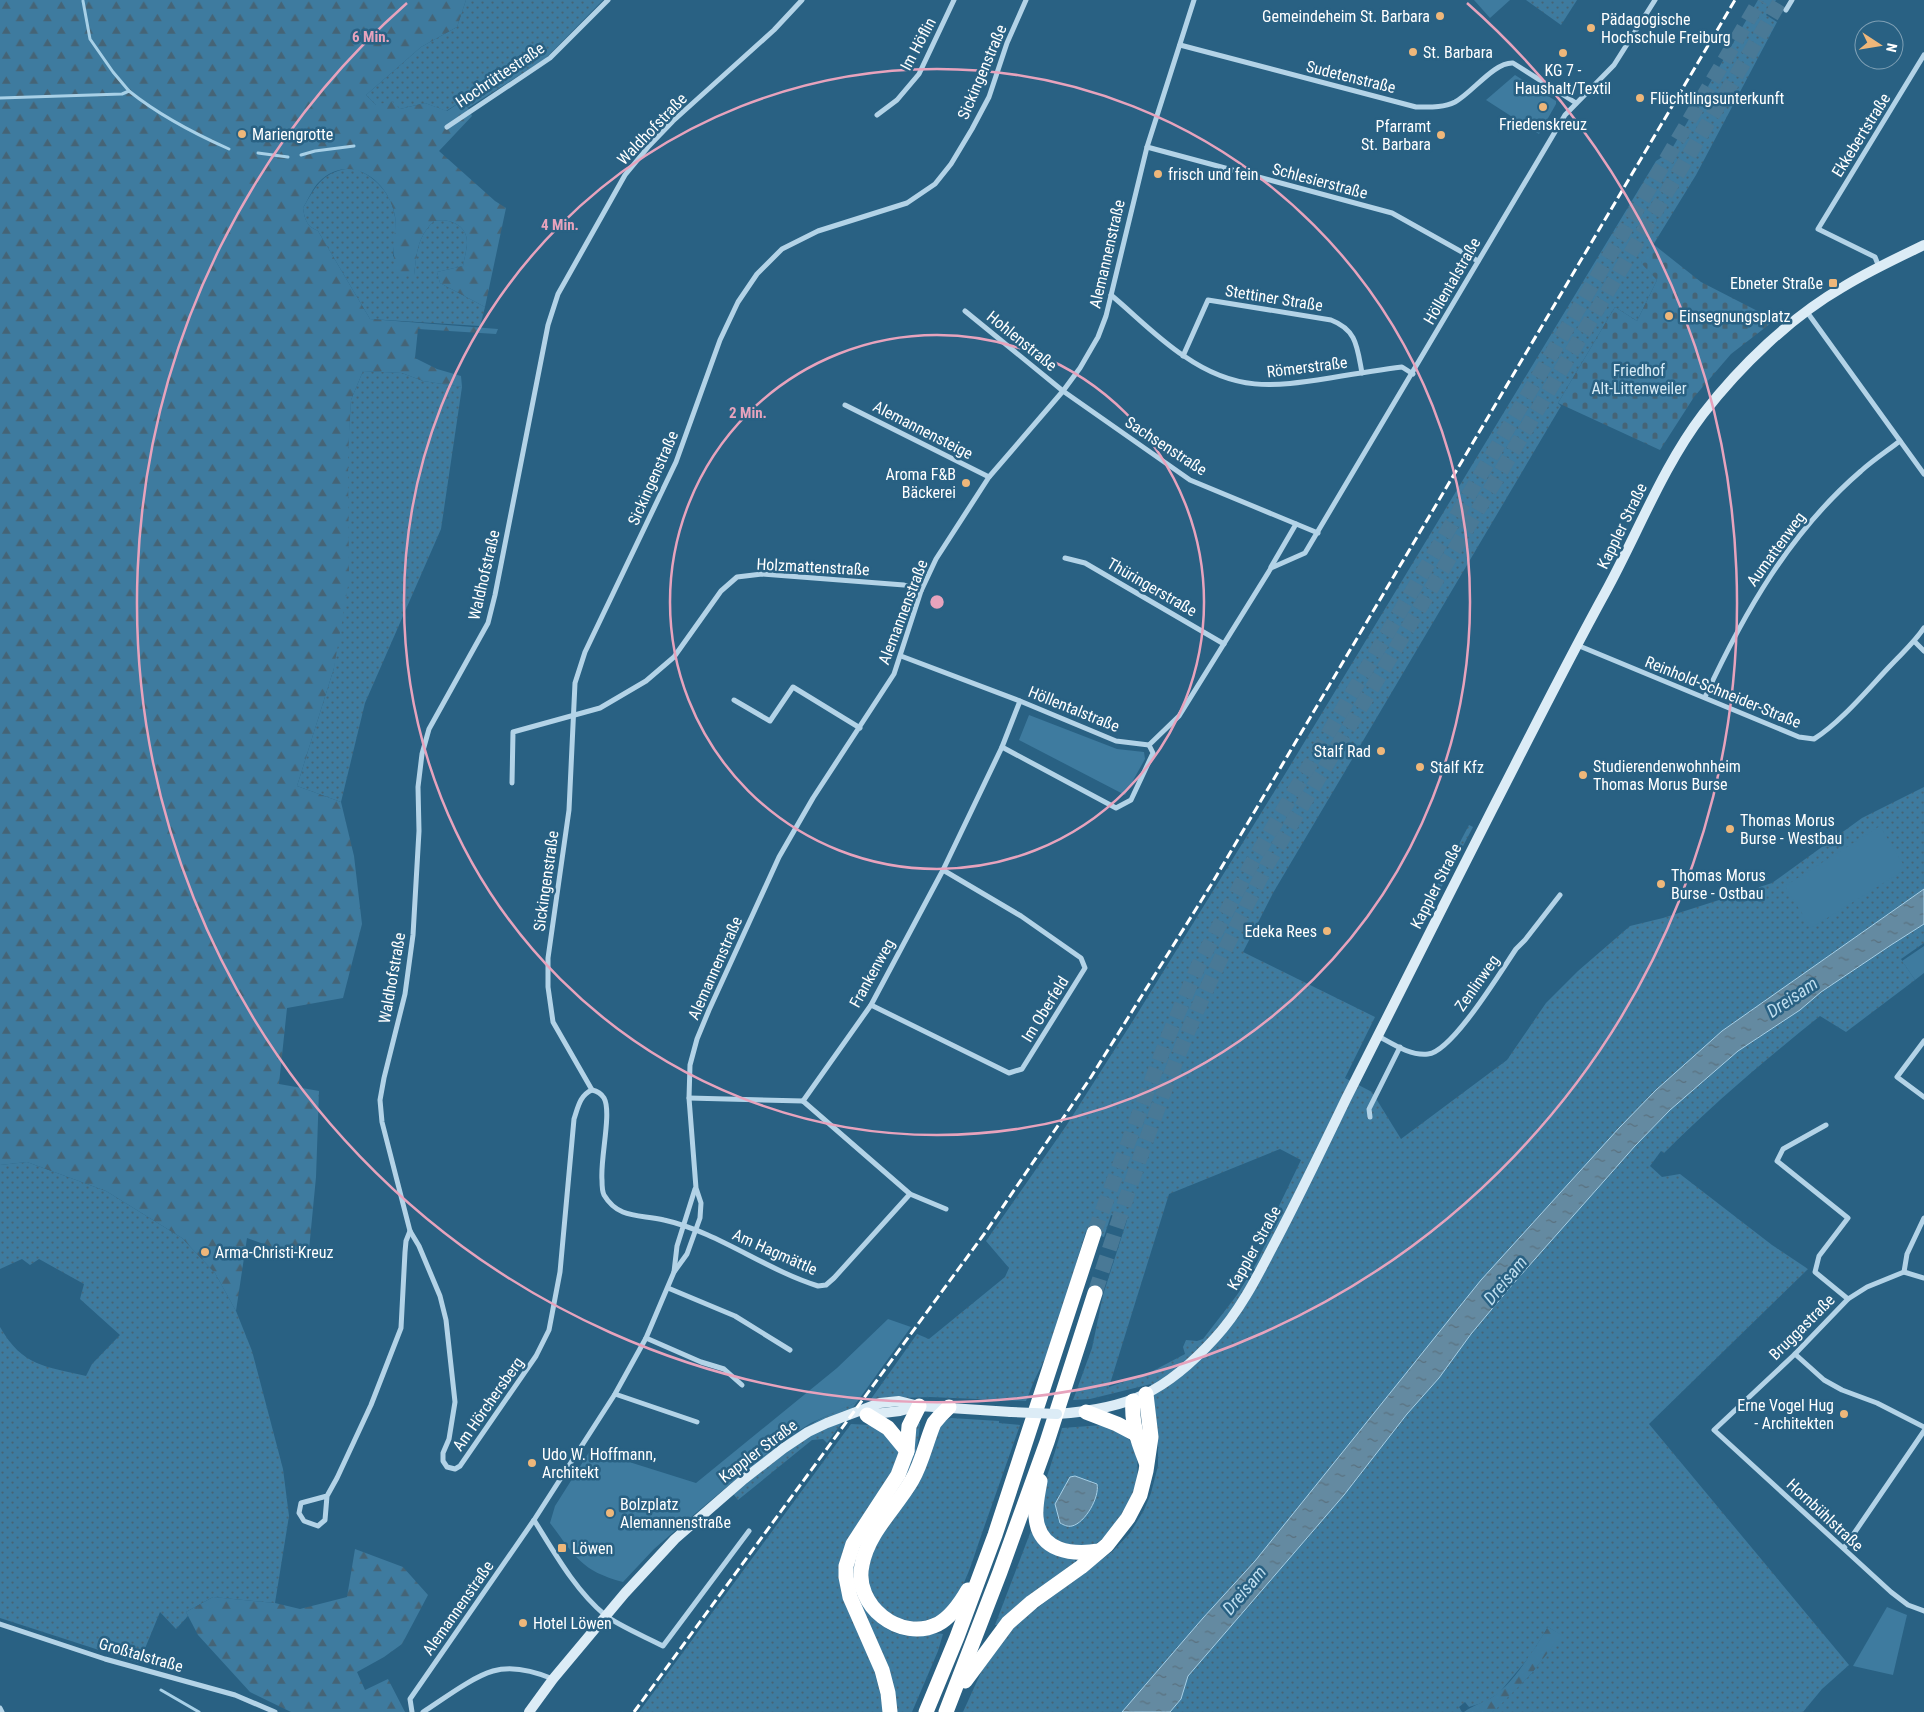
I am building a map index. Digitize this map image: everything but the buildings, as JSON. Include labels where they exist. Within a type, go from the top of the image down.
[{"type":"highway","points":[[926,1712],[958,1637],[1011,1490],[1094,1233]]},
{"type":"highway","points":[[948,1706],[995,1588],[1047,1442],[1095,1293]]},
{"type":"highway","points":[[1140,1398],[1132,1414],[1136,1434],[1147,1463]]},
{"type":"highway","points":[[948,1706],[1008,1623],[1022,1610],[1081,1567],[1099,1551],[1121,1528],[1135,1506],[1144,1484],[1151,1437],[1140,1398]]},
{"type":"highway","points":[[919,1406],[923,1420],[924,1447]]},
{"type":"highway","points":[[890,1712],[888,1693],[882,1670],[850,1597],[846,1566],[854,1544],[898,1476],[906,1451],[909,1426],[919,1406]]},
{"type":"highway","points":[[949,1407],[934,1424],[924,1447],[917,1471],[911,1482],[866,1551],[861,1582],[869,1602],[885,1620],[904,1628],[928,1628],[952,1613],[962,1601],[987,1556]]},
{"type":"highway","points":[[1086,1412],[1117,1424],[1136,1434]]},
{"type":"highway","points":[[861,1413],[888,1428],[906,1451]]},
{"type":"highway","points":[[1047,1442],[1036,1509],[1037,1524],[1040,1531],[1049,1543],[1057,1548],[1081,1553],[1099,1551]]},
{"type":"street","name":"Hochrüttestraße","points":[[446,127],[550,58],[608,0]]},
{"type":"street","name":"Waldhofstraße","points":[[410,1231],[382,1122],[380,1100],[405,994],[414,935],[419,831],[418,787],[422,754],[429,729],[488,622],[495,595],[548,325],[558,294],[625,175],[674,121],[774,30],[802,0]]},
{"type":"street","name":"Im Höflin","points":[[877,115],[897,100],[919,74],[954,0]]},
{"type":"street","name":"Sickingenstraße","points":[[592,1090],[553,1022],[548,987],[548,958],[569,810],[575,683],[585,652],[676,462],[717,347],[738,302],[757,274],[782,249],[818,231],[907,203],[936,184],[964,143],[989,96],[1007,43],[1026,0]]},
{"type":"street","name":"Alemannenstraße","points":[[674,1272],[687,1254],[700,1218],[701,1203],[696,1188],[689,1098],[690,1065],[708,1010],[779,856],[813,798],[888,686],[901,656],[921,591],[948,540],[989,477],[1063,391],[1080,368],[1098,337],[1111,294],[1147,147],[1194,0]]},
{"type":"street","name":"Höllentalstraße","points":[[1271,568],[1305,553],[1565,115],[1576,103],[1585,97],[1614,65],[1655,0]]},
{"type":"street","points":[[1786,10],[1792,0]]},
{"type":"street","name":"Sudetenstraße","points":[[1180,45],[1416,107],[1442,106],[1455,102],[1507,63],[1513,63],[1576,103]]},
{"type":"street","name":"Ekkebertstraße","points":[[1880,267],[1874,257],[1818,229],[1924,54]]},
{"type":"street","name":"Schlesierstraße","points":[[1147,147],[1392,213],[1478,261]]},
{"type":"street","name":"Kappler Straße","points":[[529,1712],[553,1679],[606,1616],[675,1539],[744,1479],[808,1432],[861,1413],[900,1411],[919,1406],[1057,1414],[1086,1412],[1118,1406],[1140,1398],[1166,1383],[1218,1336],[1247,1294],[1318,1158],[1378,1036],[1632,541],[1664,474],[1685,439],[1722,391],[1765,345],[1840,288],[1924,245]]},
{"type":"street","name":"Römerstraße","points":[[1111,294],[1183,356],[1202,368],[1242,383],[1283,385],[1402,367],[1413,374]]},
{"type":"street","name":"Stettiner Straße","points":[[1183,356],[1208,300],[1331,320],[1343,325],[1352,335],[1357,347],[1362,373]]},
{"type":"street","name":"Hohlenstraße","points":[[964,311],[1063,391]]},
{"type":"street","points":[[1807,312],[1924,474]]},
{"type":"street","name":"Sachsenstraße","points":[[1063,391],[1190,480],[1318,533]]},
{"type":"street","name":"Alemannensteige","points":[[845,405],[989,477]]},
{"type":"street","name":"Aumattenweg","points":[[1705,697],[1742,620],[1796,538],[1827,503],[1861,471],[1900,441]]},
{"type":"street","points":[[1002,747],[1116,808],[1131,800],[1152,753],[1149,745],[1179,716],[1271,568],[1296,524]]},
{"type":"street","name":"Thüringerstraße","points":[[1064,558],[1085,563],[1224,644]]},
{"type":"street","name":"Holzmattenstraße","points":[[512,783],[513,732],[600,708],[646,681],[674,657],[721,591],[737,577],[762,574],[904,585],[921,591]]},
{"type":"street","name":"Reinhold-Schneider-Straße","points":[[1577,645],[1799,737],[1814,739],[1856,702],[1902,652],[1915,642],[1924,628]]},
{"type":"street","points":[[1915,642],[1924,651]]},
{"type":"street","name":"Höllentalstraße","points":[[901,656],[1020,701],[1116,741],[1149,745]]},
{"type":"street","points":[[734,700],[770,721],[793,687],[860,728]]},
{"type":"street","name":"Frankenweg","points":[[803,1101],[870,1005],[942,870],[1002,747],[1020,701]]},
{"type":"street","name":"Im Oberfeld","points":[[870,1005],[1009,1073],[1022,1069],[1085,968],[1082,958],[1021,916],[942,870]]},
{"type":"street","name":"Zenlinweg","points":[[1378,1036],[1413,1054],[1429,1054],[1438,1051],[1449,1042],[1516,949],[1560,894]]},
{"type":"street","points":[[1924,1041],[1897,1076],[1924,1097]]},
{"type":"street","points":[[1370,1117],[1369,1109],[1400,1047]]},
{"type":"street","name":"Am Hörchersberg","points":[[410,1231],[419,1246],[440,1296],[446,1320],[455,1402],[450,1439],[443,1453],[443,1461],[447,1467],[455,1469],[460,1466],[536,1356],[550,1330],[560,1272],[574,1119],[585,1093],[592,1090]]},
{"type":"street","points":[[592,1090],[604,1096],[607,1106],[608,1118],[601,1173],[603,1194],[615,1207],[626,1214],[664,1220],[684,1226]]},
{"type":"street","points":[[689,1098],[803,1101],[910,1194],[946,1210]]},
{"type":"street","points":[[1826,1125],[1783,1149],[1777,1162],[1848,1218],[1818,1256],[1815,1272],[1848,1299]]},
{"type":"street","name":"Alemannenstraße","points":[[412,1712],[410,1699],[534,1520],[615,1394],[646,1338],[674,1272],[677,1246],[696,1188]]},
{"type":"street","name":"Am Hagmättle","points":[[684,1226],[811,1284],[818,1286],[826,1285],[910,1194]]},
{"type":"street","points":[[1924,1218],[1907,1254],[1904,1272],[1924,1278]]},
{"type":"street","points":[[327,1496],[301,1503],[299,1513],[304,1521],[318,1526],[325,1520],[327,1496],[338,1478],[371,1406],[400,1328],[404,1252],[410,1231]]},
{"type":"street","name":"Bruggastraße","points":[[1714,1430],[1795,1354],[1848,1299],[1867,1287],[1904,1272]]},
{"type":"street","points":[[668,1288],[735,1316],[790,1350]]},
{"type":"street","points":[[646,1338],[701,1362],[724,1369],[742,1385]]},
{"type":"street","points":[[1795,1354],[1824,1380],[1842,1390],[1877,1403],[1924,1427]]},
{"type":"street","points":[[615,1394],[697,1422]]},
{"type":"street","name":"Hornbühlstraße","points":[[1714,1430],[1891,1592],[1908,1605],[1924,1611]]},
{"type":"street","points":[[1844,1548],[1924,1431]]},
{"type":"street","points":[[534,1520],[555,1554],[592,1602],[606,1616],[663,1646],[749,1531]]},
{"type":"street","name":"Großtalstraße","points":[[0,1624],[105,1658],[235,1695],[275,1712]]},
{"type":"street","points":[[423,1712],[492,1671],[510,1668],[533,1671],[553,1679]]},
{"type":"street","points":[[0,1708],[2,1712]]},
{"type":"green space","points":[[0,0],[466,0],[457,27],[421,47],[366,95],[376,105],[392,101],[400,109],[425,103],[447,111],[462,101],[472,116],[439,151],[495,201],[506,208],[485,307],[440,283],[437,272],[463,266],[466,251],[467,242],[464,231],[461,227],[451,222],[434,221],[428,227],[421,239],[414,275],[395,274],[395,216],[385,192],[366,174],[355,170],[343,169],[331,173],[319,182],[303,208],[307,223],[318,231],[370,319],[498,329],[496,334],[418,329],[415,358],[437,369],[461,376],[462,387],[423,381],[402,373],[363,371],[351,400],[348,455],[349,580],[334,668],[297,786],[341,802],[354,856],[362,924],[343,998],[287,1008],[279,1084],[319,1091],[316,1177],[308,1260],[247,1238],[236,1311],[215,1273],[182,1238],[106,1191],[27,1162],[0,1165]]},
{"type":"green space","points":[[466,0],[603,0],[545,59],[468,108],[462,101],[446,111],[425,103],[400,109],[376,105],[366,95],[421,47],[457,27]]},
{"type":"green space","points":[[1474,0],[1510,0],[1490,18]]},
{"type":"green space","points":[[1526,0],[1577,0],[1561,25]]},
{"type":"green space","points":[[1758,0],[1776,0],[1766,15],[1777,22],[1696,175],[1642,263],[1657,280],[1637,321],[1615,307],[1558,403],[1561,406],[1273,893],[1243,952],[1375,1017],[1345,1078],[1372,1092],[1401,1139],[1507,1060],[1546,1003],[1578,971],[1630,926],[1663,918],[1772,883],[1862,818],[1924,787],[1924,889],[1722,1031],[1656,1090],[1481,1280],[1255,1561],[1122,1712],[963,1712],[988,1657],[1016,1624],[1113,1551],[1130,1533],[1144,1510],[1151,1493],[1158,1466],[1158,1446],[1151,1384],[1090,1399],[1073,1400],[1092,1348],[1103,1295],[1127,1220],[1111,1215],[1104,1237],[1086,1231],[1051,1346],[1026,1401],[930,1397],[871,1399],[917,1334],[929,1339],[1005,1277],[1009,1268],[986,1241],[1066,1126],[1134,1019],[1279,784],[1656,161],[1670,152]],"holes":[[[1280,1149],[1301,1160],[1268,1229],[1271,1231],[1257,1262],[1237,1295],[1203,1339],[1197,1341],[1186,1340],[1183,1347],[1185,1354],[1151,1372],[1109,1387],[1169,1194]]]},
{"type":"green space","points":[[1515,75],[1556,101],[1539,134],[1486,100]]},
{"type":"green space","points":[[353,168],[375,181],[386,193],[396,222],[393,256],[414,275],[417,252],[421,239],[428,227],[434,221],[440,220],[451,222],[461,227],[467,242],[463,266],[437,272],[440,283],[485,307],[480,326],[370,319],[318,231],[307,223],[303,208],[312,192],[322,180],[334,172]]},
{"type":"green space","name":"Friedhof Alt-Littenweiler","points":[[1653,244],[1701,282],[1775,320],[1731,354],[1694,397],[1660,450],[1558,403],[1615,307],[1637,321],[1657,280],[1641,263]]},
{"type":"green space","points":[[363,371],[402,373],[423,381],[462,387],[441,529],[365,703],[341,802],[297,786],[334,668],[351,400]]},
{"type":"green space","points":[[1029,715],[1117,749],[1144,752],[1145,759],[1125,795],[1019,740]]},
{"type":"green space","points":[[1469,825],[1473,827],[1441,888],[1437,886]]},
{"type":"green space","points":[[1880,826],[1906,869],[1811,928],[1785,886]]},
{"type":"green space","points":[[1924,924],[1924,943],[1901,959],[1915,980],[1846,1032],[1820,1016],[1740,1082],[1664,1153],[1661,1151],[1650,1166],[1662,1177],[1680,1174],[1772,1245],[1808,1269],[1649,1424],[1849,1665],[1822,1689],[1803,1712],[1492,1712],[1531,1674],[1561,1635],[1548,1627],[1530,1656],[1499,1693],[1485,1702],[1469,1707],[1465,1702],[1459,1707],[1462,1712],[1170,1712],[1181,1699],[1188,1676],[1344,1495],[1512,1285],[1635,1146],[1670,1110],[1738,1051],[1800,1010],[1821,992]]},
{"type":"green space","points":[[1924,946],[1924,973],[1915,980],[1902,961]]},
{"type":"green space","points":[[27,1162],[106,1191],[182,1238],[215,1273],[236,1311],[252,1351],[283,1469],[289,1516],[275,1603],[213,1597],[186,1612],[188,1616],[176,1629],[160,1612],[139,1663],[0,1618],[0,1327],[17,1350],[36,1363],[86,1376],[92,1364],[120,1335],[80,1299],[84,1284],[39,1259],[30,1265],[22,1259],[0,1269],[0,1165]]},
{"type":"green space","points":[[888,1319],[911,1327],[857,1402],[811,1423],[778,1444],[654,1549],[623,1582],[597,1573],[580,1561],[550,1523],[555,1506],[593,1446],[626,1461],[696,1483],[837,1368]]},
{"type":"green space","points":[[857,1402],[827,1443],[823,1439],[812,1440],[738,1500],[727,1486],[788,1438],[820,1419]]},
{"type":"green space","points":[[951,1418],[999,1421],[999,1423],[1020,1425],[961,1590],[951,1605],[941,1614],[922,1621],[909,1621],[890,1613],[874,1597],[869,1583],[869,1567],[873,1552],[881,1536],[919,1481],[936,1433],[943,1421]]},
{"type":"green space","points":[[916,1422],[920,1423],[920,1428],[912,1465],[855,1561],[854,1574],[860,1598],[866,1609],[884,1627],[895,1633],[908,1636],[943,1634],[938,1651],[912,1712],[896,1712],[860,1611],[850,1572]]},
{"type":"green space","points":[[851,1424],[879,1427],[896,1447],[899,1455],[898,1468],[844,1557],[885,1712],[639,1712]]},
{"type":"green space","points":[[1103,1425],[1115,1429],[1121,1432],[1132,1444],[1137,1458],[1137,1475],[1126,1509],[1105,1537],[1089,1547],[1080,1548],[1064,1544],[1049,1535],[1043,1525],[1040,1498],[1062,1428]],"holes":[[[1070,1477],[1073,1526],[1060,1523],[1059,1495],[1065,1489]]]},
{"type":"green space","points":[[1032,1528],[1074,1558],[1076,1564],[998,1625],[995,1625]]},
{"type":"green space","points":[[355,1549],[403,1567],[428,1595],[402,1644],[384,1657],[357,1672],[365,1690],[388,1679],[405,1712],[291,1712],[250,1692],[198,1635],[186,1612],[213,1597],[275,1603],[300,1609],[347,1597]]},
{"type":"green space","points":[[1887,1607],[1907,1615],[1893,1675],[1853,1666]]},
{"type":"green space","points":[[1548,1627],[1562,1635],[1531,1674],[1492,1712],[1464,1712],[1494,1696],[1505,1687],[1525,1662]]},
{"type":"water","name":"Dreisam","points":[[1924,889],[1924,924],[1821,992],[1800,1010],[1738,1051],[1670,1110],[1635,1146],[1512,1285],[1344,1495],[1188,1676],[1181,1699],[1170,1712],[1122,1712],[1255,1561],[1481,1280],[1656,1090],[1722,1031]]},
{"type":"water","points":[[1075,1476],[1097,1484],[1096,1496],[1082,1520],[1072,1526],[1067,1526],[1060,1523],[1055,1504],[1070,1477]]},
{"type":"waterway","points":[[83,1],[90,39],[129,91]]},
{"type":"waterway","points":[[0,98],[122,94],[129,91],[177,123],[229,149]]},
{"type":"waterway","points":[[301,155],[315,151],[354,146]]},
{"type":"waterway","points":[[258,153],[288,157]]},
{"type":"waterway","points":[[161,1690],[199,1712]]},
{"type":"tunnel","points":[[1094,1233],[1168,1037],[1199,964],[1252,863],[1760,0]]},
{"type":"tunnel","points":[[1095,1293],[1147,1138],[1182,1046],[1212,977],[1267,865],[1781,0]]},
{"type":"railway","points":[[634,1712],[987,1230],[1091,1077],[1211,885],[1735,0]]},
{"type":"place","name":"Gemeindeheim St. Barbara","points":[[1440,16]]},
{"type":"place","name":"Pädagogische Hochschule Freiburg","points":[[1591,28]]},
{"type":"place","name":"St. Barbara","points":[[1413,52]]},
{"type":"place","name":"KG 7 - Haushalt/Textil","points":[[1563,53]]},
{"type":"place","name":"Flüchtlingsunterkunft","points":[[1640,98]]},
{"type":"place","name":"Friedenskreuz","points":[[1543,107]]},
{"type":"place","name":"Mariengrotte","points":[[242,134]]},
{"type":"place","name":"Pfarramt St. Barbara","points":[[1441,135]]},
{"type":"place","name":"frisch und fein","points":[[1158,174]]},
{"type":"place","name":"Ebneter Straße","points":[[1833,283]]},
{"type":"place","name":"Einsegnungsplatz","points":[[1669,316]]},
{"type":"place","name":"Aroma F&B Bäckerei","points":[[966,483]]},
{"type":"place","name":"Stalf Rad","points":[[1381,751]]},
{"type":"place","name":"Stalf Kfz","points":[[1420,767]]},
{"type":"place","name":"Studierendenwohnheim Thomas Morus Burse","points":[[1583,775]]},
{"type":"place","name":"Thomas Morus Burse - Westbau","points":[[1730,829]]},
{"type":"place","name":"Thomas Morus Burse - Ostbau","points":[[1661,884]]},
{"type":"place","name":"Edeka Rees","points":[[1327,931]]},
{"type":"place","name":"Arma-Christi-Kreuz","points":[[205,1252]]},
{"type":"place","name":"Erne Vogel Hug - Architekten","points":[[1844,1414]]},
{"type":"place","name":"Udo W. Hoffmann, Architekt","points":[[532,1463]]},
{"type":"place","name":"Bolzplatz Alemannenstraße","points":[[610,1513]]},
{"type":"place","name":"Löwen","points":[[562,1548]]},
{"type":"place","name":"Hotel Löwen","points":[[523,1623]]}]
